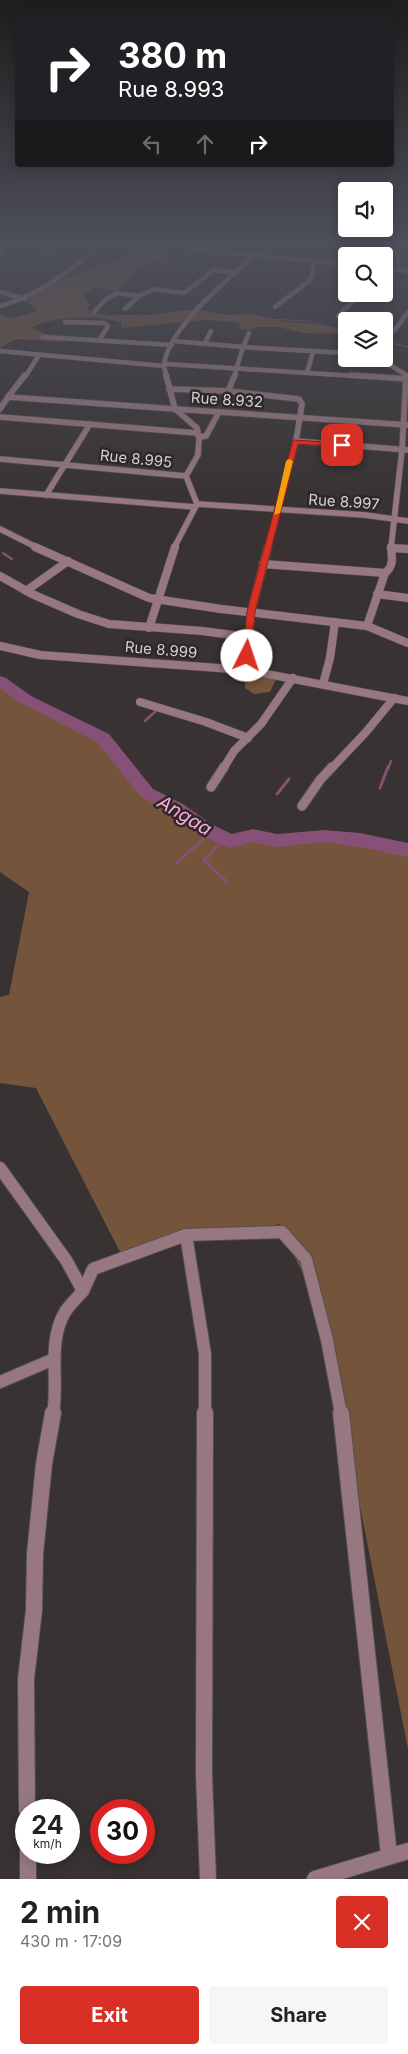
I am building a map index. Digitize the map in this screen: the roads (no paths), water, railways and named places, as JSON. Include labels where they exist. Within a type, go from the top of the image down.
[{"type":"street","points":[[100,339],[106,330]]},
{"type":"street","name":"Rue 8.932","points":[[179,330],[167,353],[165,365],[175,409],[406,425]]},
{"type":"street","points":[[205,343],[211,331]]},
{"type":"street","points":[[228,391],[249,333]]},
{"type":"street","points":[[42,337],[77,336],[100,339],[205,343],[338,353]]},
{"type":"street","points":[[0,351],[165,365],[407,378]]},
{"type":"street","points":[[307,373],[313,352]]},
{"type":"street","points":[[0,409],[24,378],[38,355]]},
{"type":"street","points":[[391,367],[407,378]]},
{"type":"street","points":[[367,626],[384,574],[390,569],[392,563],[391,548],[395,500],[405,450],[407,378]]},
{"type":"street","points":[[169,389],[228,391],[296,398],[302,404],[296,441],[251,612],[246,670]]},
{"type":"street","points":[[8,397],[175,409],[194,423],[198,428],[198,435]]},
{"type":"street","points":[[0,417],[206,436],[219,412]]},
{"type":"street","points":[[46,495],[90,424]]},
{"type":"street","name":"Rue 8.995","points":[[0,459],[186,476],[200,449],[198,435]]},
{"type":"street","points":[[296,441],[405,450]]},
{"type":"street","points":[[149,628],[175,546],[196,505],[186,476]]},
{"type":"street","name":"Rue 8.997","points":[[0,491],[408,521]]},
{"type":"street","points":[[0,529],[134,593],[157,600],[367,626],[408,643]]},
{"type":"street","points":[[391,548],[408,549]]},
{"type":"street","points":[[26,591],[68,562]]},
{"type":"street","points":[[263,564],[384,574]]},
{"type":"street","points":[[0,576],[26,591],[97,622],[122,626],[202,631],[248,637]]},
{"type":"street","points":[[377,594],[408,598]]},
{"type":"street","points":[[323,684],[330,658],[335,622]]},
{"type":"street","name":"Rue 8.999","points":[[0,646],[40,655],[246,670],[408,700]]},
{"type":"street","points":[[212,787],[234,751],[261,724],[293,678]]},
{"type":"street","points":[[302,806],[320,780],[378,718],[394,698]]},
{"type":"street","points":[[140,702],[206,722],[248,738]]},
{"type":"street","points":[[0,1168],[66,1260],[83,1291]]},
{"type":"street","points":[[27,1799],[26,1679],[34,1610],[35,1554],[44,1464],[56,1396],[54,1359],[56,1338],[65,1312],[83,1291],[93,1269],[186,1235],[282,1232],[306,1259],[327,1340],[342,1414],[389,1856]]},
{"type":"street","points":[[186,1235],[205,1354],[204,1775],[208,1879]]},
{"type":"street","points":[[0,1382],[54,1359]]},
{"type":"street","points":[[315,1879],[408,1851]]},
{"type":"street","points":[[28,1864],[28,1879]]},
{"type":"waterway","points":[[393,343],[408,347]]},
{"type":"waterway","points":[[3,553],[12,559]]},
{"type":"waterway","name":"Angaa","points":[[0,681],[25,699],[103,738],[147,793],[177,808],[205,829],[230,841],[253,835],[277,841],[324,836],[360,840],[408,850]]},
{"type":"waterway","points":[[145,721],[158,709]]},
{"type":"waterway","points":[[388,769],[391,761]]},
{"type":"waterway","points":[[380,788],[388,767]]},
{"type":"waterway","points":[[277,794],[289,779]]},
{"type":"waterway","points":[[177,863],[205,837]]},
{"type":"waterway","points":[[219,844],[204,860],[226,881]]}]
